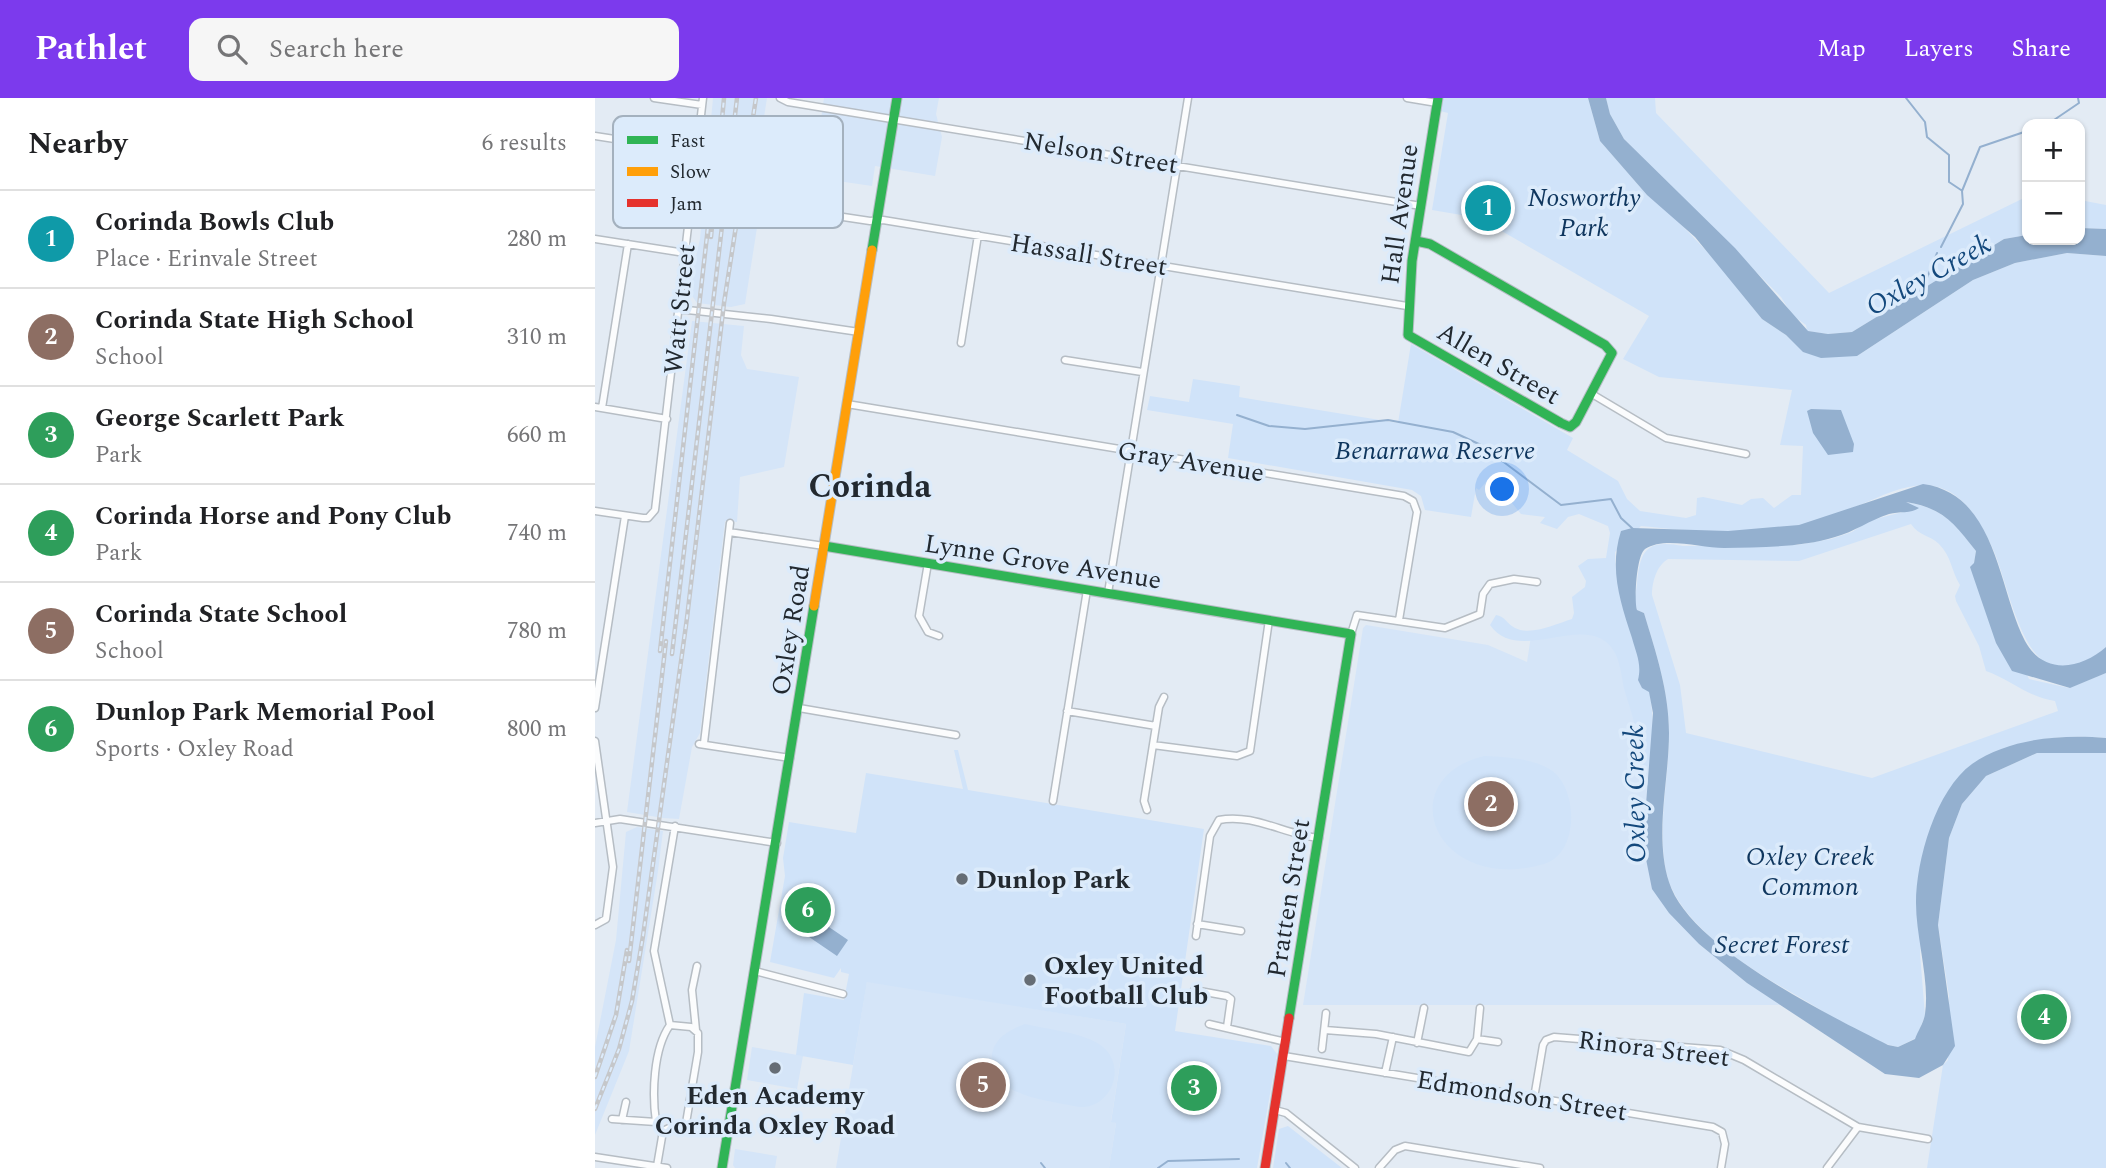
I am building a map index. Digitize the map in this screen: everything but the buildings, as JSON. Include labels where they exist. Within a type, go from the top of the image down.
[{"type":"street","points":[[654,98],[703,102]]},
{"type":"street","name":"Nelson Street","points":[[781,98],[1421,206]]},
{"type":"street","name":"Oxley Road","points":[[722,1168],[897,98]]},
{"type":"street","points":[[1108,593],[1188,98]]},
{"type":"street","points":[[1408,98],[1437,100]]},
{"type":"street","name":"Hall Avenue","points":[[1408,335],[1404,328],[1437,100]]},
{"type":"street","points":[[595,135],[613,138]]},
{"type":"street","name":"Hassall Street","points":[[843,215],[1407,306]]},
{"type":"street","name":"Watt Street","points":[[625,516],[649,518],[655,510],[688,228]]},
{"type":"street","points":[[961,343],[978,235]]},
{"type":"street","points":[[595,239],[685,253]]},
{"type":"street","points":[[1416,241],[1430,244],[1605,345],[1612,353],[1591,394],[1666,438],[1746,454]]},
{"type":"street","points":[[628,244],[598,408],[667,419]]},
{"type":"street","points":[[678,310],[771,319],[859,332]]},
{"type":"street","name":"Allen Street","points":[[1408,335],[1570,427],[1576,422],[1591,394]]},
{"type":"street","points":[[1065,360],[1142,372]]},
{"type":"street","name":"Gray Avenue","points":[[847,404],[1404,496],[1413,501],[1417,512],[1399,620]]},
{"type":"street","points":[[595,511],[625,516],[595,708]]},
{"type":"street","points":[[730,523],[701,743],[790,758]]},
{"type":"street","name":"Lynne Grove Avenue","points":[[729,532],[1351,634]]},
{"type":"street","points":[[928,564],[919,616],[928,632],[939,636]]},
{"type":"street","points":[[1351,634],[1357,615],[1445,628],[1480,614],[1483,594],[1490,584],[1514,579],[1537,582]]},
{"type":"street","points":[[1053,801],[1087,590]]},
{"type":"street","points":[[1153,745],[1244,756],[1250,751],[1269,620]]},
{"type":"street","name":"Pratten Street","points":[[1265,1168],[1351,634]]},
{"type":"street","points":[[1147,810],[1144,801],[1156,726],[1164,697]]},
{"type":"street","points":[[799,708],[955,735]]},
{"type":"street","points":[[1067,712],[1156,726]]},
{"type":"street","points":[[595,741],[613,882],[606,919],[599,925]]},
{"type":"street","points":[[595,823],[620,819],[777,843]]},
{"type":"street","points":[[1196,936],[1210,836],[1219,820],[1263,824],[1296,836],[1319,838]]},
{"type":"street","points":[[657,1166],[663,1131],[656,1122],[652,1087],[665,1035],[670,1026],[655,950],[675,826]]},
{"type":"street","points":[[1197,924],[1241,931]]},
{"type":"street","points":[[685,1129],[699,1044],[692,990],[697,966]]},
{"type":"street","points":[[755,971],[843,994]]},
{"type":"street","points":[[1194,990],[1231,999],[1227,1027]]},
{"type":"street","points":[[1417,1043],[1424,1008]]},
{"type":"street","points":[[1325,1030],[1393,1037],[1469,1052],[1477,1039],[1480,1008]]},
{"type":"street","points":[[1322,1049],[1326,1013]]},
{"type":"street","points":[[1209,1024],[1286,1042]]},
{"type":"street","points":[[670,1026],[696,1030]]},
{"type":"street","points":[[1385,1073],[1393,1037]]},
{"type":"street","name":"Rinora Street","points":[[1534,1098],[1543,1045],[1546,1040],[1554,1037],[1720,1050],[1744,1060],[1859,1127],[1928,1139]]},
{"type":"street","points":[[1477,1039],[1498,1042]]},
{"type":"street","name":"Edmondson Street","points":[[1284,1056],[1713,1127],[1722,1132],[1725,1144],[1721,1168]]},
{"type":"street","points":[[622,1120],[626,1102]]},
{"type":"street","points":[[1275,1110],[1286,1113],[1355,1168]]},
{"type":"street","points":[[612,1119],[656,1122]]},
{"type":"street","points":[[1828,1168],[1859,1127]]},
{"type":"street","points":[[663,1131],[669,1128],[695,1130]]},
{"type":"street","points":[[1380,1168],[1395,1150],[1405,1146],[1540,1168]]},
{"type":"street","points":[[595,1157],[667,1168]]},
{"type":"shaded area","points":[[713,98],[767,98],[764,116],[711,116]]},
{"type":"shaded area","points":[[824,98],[939,98],[936,114],[942,137],[935,176],[875,166],[872,186],[843,182],[843,116],[821,116]]},
{"type":"shaded area","name":"Oxley Creek","points":[[1588,98],[1606,98],[1610,114],[1624,139],[1735,248],[1808,331],[1828,334],[1852,332],[2004,239],[2022,236],[2022,245],[2085,245],[2085,228],[2106,229],[2106,256],[2067,253],[2015,263],[1973,280],[1857,356],[1821,358],[1803,352],[1786,335],[1762,319],[1695,237],[1647,195],[1600,141]]},
{"type":"shaded area","points":[[701,228],[757,228],[745,304],[731,307],[697,303],[688,290]]},
{"type":"shaded area","points":[[692,321],[744,326],[741,355],[747,369],[799,377],[784,467],[740,477],[737,522],[725,521],[700,733],[692,747],[679,819],[627,812]]},
{"type":"shaded area","points":[[1841,410],[1854,444],[1853,452],[1828,455],[1813,433],[1807,411]]},
{"type":"shaded area","name":"Oxley Creek","points":[[1923,484],[1948,491],[1966,505],[1981,524],[1992,547],[2016,620],[2033,652],[2042,660],[2063,665],[2085,660],[2106,647],[2106,673],[2070,688],[2012,671],[1996,643],[1970,567],[1974,563],[1976,551],[1947,518],[1929,508],[1906,502],[1919,508],[1889,514],[1842,535],[1821,541],[1724,548],[1672,543],[1653,545],[1642,553],[1636,598],[1637,610],[1644,613],[1653,643],[1667,702],[1669,733],[1663,846],[1669,882],[1682,906],[1703,931],[1764,977],[1888,1045],[1898,1047],[1915,1039],[1924,1017],[1926,988],[1917,916],[1917,886],[1924,847],[1938,808],[1948,791],[1972,764],[2003,748],[2054,738],[2106,738],[2106,753],[2037,753],[1986,776],[1962,804],[1949,838],[1938,925],[1955,1046],[1943,1065],[1919,1078],[1885,1074],[1747,983],[1699,944],[1669,913],[1652,889],[1643,844],[1653,713],[1649,692],[1642,688],[1638,680],[1639,664],[1617,585],[1616,559],[1621,531],[1632,528],[1728,531],[1799,525]]},
{"type":"shaded area","points":[[1626,620],[1653,732],[1643,844],[1699,944],[1747,983],[1782,1005],[1303,1005],[1363,628],[1366,625],[1488,645],[1527,662],[1531,636]]},
{"type":"shaded area","points":[[637,827],[663,831],[658,871],[629,1051],[595,1135],[595,1047],[616,940],[626,832]]},
{"type":"shaded area","points":[[804,910],[848,940],[837,956],[793,926]]},
{"type":"shaded area","points":[[867,981],[1126,1024],[1111,1121],[1116,1123],[1109,1168],[836,1168]]},
{"type":"shaded area","name":"Eden Academy Corinda Oxley Road","points":[[752,1047],[803,1056],[797,1089],[747,1080]]},
{"type":"shaded area","points":[[735,1149],[777,1156],[775,1168],[735,1168]]},
{"type":"green space","points":[[1443,98],[1588,98],[1600,141],[1647,195],[1672,215],[1714,259],[1762,319],[1786,335],[1803,351],[1857,356],[1973,280],[2015,263],[2067,253],[2106,256],[2106,647],[2079,665],[2057,668],[2040,659],[2016,617],[2000,567],[1979,523],[1954,494],[1935,486],[1913,486],[1891,492],[1823,519],[1781,529],[1721,532],[1641,526],[1615,552],[1619,589],[1646,677],[1651,704],[1651,766],[1638,767],[1636,729],[1619,664],[1616,655],[1605,641],[1590,635],[1573,635],[1519,641],[1503,637],[1490,625],[1496,615],[1515,628],[1528,631],[1572,619],[1572,597],[1585,587],[1586,581],[1578,566],[1588,559],[1606,558],[1610,533],[1608,526],[1579,514],[1568,517],[1557,529],[1540,523],[1545,517],[1521,514],[1497,485],[1486,482],[1479,490],[1476,488],[1471,517],[1425,510],[1421,496],[1412,490],[1228,458],[1233,424],[1147,410],[1150,396],[1189,402],[1193,379],[1240,386],[1239,397],[1398,423],[1411,344],[1573,438],[1567,450],[1618,481],[1627,499],[1640,511],[1686,518],[1696,515],[1697,498],[1742,505],[1751,499],[1763,498],[1774,508],[1792,495],[1801,495],[1803,446],[1780,445],[1792,390],[1659,377],[1623,359],[1649,316],[1479,218],[1432,210],[1448,113],[1440,111]]},
{"type":"green space","points":[[1606,98],[1655,98],[1656,113],[1829,293],[2022,199],[2022,236],[2004,239],[1852,332],[1828,334],[1807,331],[1806,325],[1792,315],[1781,297],[1624,139],[1610,114]]},
{"type":"green space","points":[[2085,201],[2106,205],[2106,229],[2085,228]]},
{"type":"green space","name":"Oxley Creek Common","points":[[1905,502],[1929,508],[1947,518],[1976,551],[1974,563],[2029,679],[2069,688],[2106,673],[2106,738],[2053,738],[2003,750],[1981,761],[1962,776],[1946,796],[1934,821],[1920,954],[1925,1016],[1916,1038],[1898,1047],[1872,1039],[1757,972],[1718,943],[1684,909],[1666,871],[1664,854],[1664,802],[1669,750],[1667,702],[1644,613],[1637,610],[1635,600],[1640,562],[1653,546],[1797,545],[1831,539],[1852,532],[1868,521],[1918,508]],"holes":[[[1911,524],[1936,541],[1947,554],[1960,585],[1955,596],[1956,601],[1979,646],[1986,671],[2036,696],[2055,701],[2058,711],[1872,778],[1686,733],[1680,685],[1652,595],[1655,575],[1664,562],[1668,559],[1799,561]]]},
{"type":"green space","name":"Dunlop Park","points":[[954,750],[958,750],[968,790],[1204,829],[1175,1031],[1271,1046],[1277,1054],[1257,1168],[1109,1168],[1116,1123],[1111,1122],[1126,1024],[867,982],[853,1065],[796,1055],[804,993],[844,1000],[849,974],[841,972],[841,968],[834,978],[770,962],[785,876],[783,858],[789,822],[856,833],[866,773],[963,789]]},
{"type":"green space","points":[[2037,753],[2106,753],[2106,1168],[1927,1168],[1943,1065],[1948,1060],[1949,996],[1938,925],[1949,838],[1962,804],[1986,776]]},
{"type":"green space","points":[[1484,756],[1535,763],[1551,770],[1560,779],[1567,791],[1571,820],[1564,848],[1555,858],[1544,864],[1506,869],[1475,863],[1452,850],[1437,830],[1433,808],[1438,787],[1455,769]]},
{"type":"green space","points":[[1025,1024],[1076,1035],[1103,1047],[1111,1056],[1114,1067],[1111,1088],[1105,1097],[1086,1107],[1074,1106],[1020,1093],[999,1079],[993,1068],[993,1049],[1004,1035]]},
{"type":"green space","points":[[1288,1126],[1342,1168],[1273,1168],[1279,1129]]},
{"type":"waterway","points":[[1906,98],[1925,122],[1927,137],[1949,155],[1949,182],[1961,190]]},
{"type":"waterway","points":[[2055,119],[2079,103],[2078,98]]},
{"type":"waterway","points":[[1941,247],[1963,204],[1962,191],[1980,147],[2022,133]]},
{"type":"waterway","points":[[1923,288],[1937,253]]},
{"type":"waterway","points":[[1237,415],[1269,426],[1305,429],[1388,420],[1453,432],[1481,445],[1561,505],[1611,499],[1621,518],[1633,529]]},
{"type":"waterway","points":[[1158,1168],[1168,1161],[1239,1159]]},
{"type":"waterway","points":[[1041,1163],[1045,1168]]},
{"type":"waterway","points":[[1286,1163],[1290,1168]]},
{"type":"railway","points":[[722,116],[724,98]]},
{"type":"railway","points":[[735,116],[737,98]]},
{"type":"railway","points":[[753,116],[756,98]]},
{"type":"railway","points":[[660,651],[708,228]]},
{"type":"railway","points":[[711,237],[712,228]]},
{"type":"railway","points":[[672,654],[722,228]]},
{"type":"railway","points":[[595,1109],[619,1049],[632,1001],[643,936],[687,618],[724,303],[736,228]]},
{"type":"railway","points":[[629,961],[666,641]]},
{"type":"railway","points":[[595,1077],[616,1015],[627,950]]},
{"type":"traffic: fast","points":[[872,250],[897,98]]},
{"type":"traffic: fast","points":[[1416,241],[1430,244],[1605,345],[1612,353],[1576,422],[1570,427],[1561,423],[1408,335],[1412,261],[1438,98]]},
{"type":"traffic: fast","points":[[824,546],[1351,634],[1289,1018]]},
{"type":"traffic: fast","points":[[722,1168],[814,606]]},
{"type":"traffic: slow","points":[[814,606],[872,250]]},
{"type":"traffic: jam","points":[[1265,1168],[1289,1018]]},
{"type":"place","name":"Corinda Bowls Club","points":[[1488,208]]},
{"type":"place","name":"Corinda State High School","points":[[1491,804]]},
{"type":"place","name":"Dunlop Park","points":[[962,879]]},
{"type":"place","name":"Dunlop Park Memorial Pool","points":[[808,910]]},
{"type":"place","name":"Oxley United Football Club","points":[[1030,980]]},
{"type":"place","name":"Corinda Horse and Pony Club","points":[[2044,1017]]},
{"type":"place","name":"Eden Academy Corinda Oxley Road","points":[[775,1068]]},
{"type":"place","name":"Corinda State School","points":[[983,1085]]},
{"type":"place","name":"George Scarlett Park","points":[[1194,1088]]},
{"type":"district","name":"Corinda","points":[[870,485]]},
{"type":"park label","name":"Nosworthy Park","points":[[1584,212]]},
{"type":"park label","name":"Benarrawa Reserve","points":[[1435,450]]},
{"type":"park label","name":"Secret Forest","points":[[1782,944]]}]
